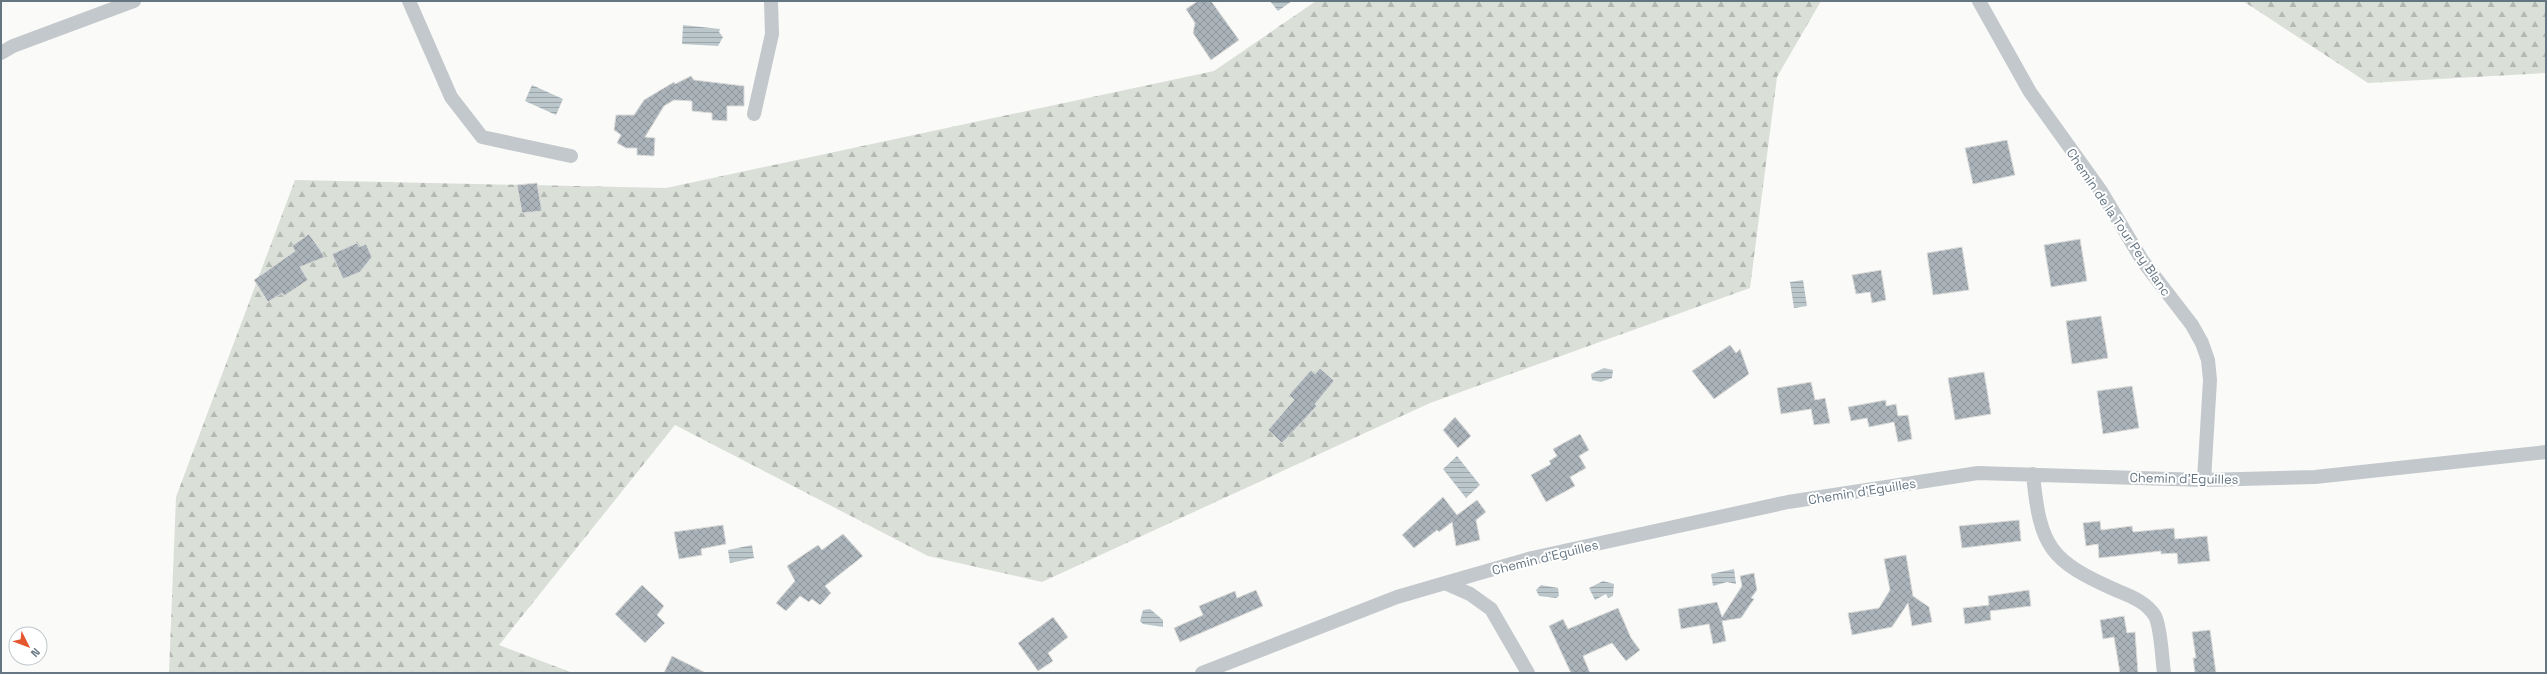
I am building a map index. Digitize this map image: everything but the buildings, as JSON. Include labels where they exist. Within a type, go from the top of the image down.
[{"type":"street","points":[[1,53],[13,46],[134,1]]},
{"type":"street","points":[[409,1],[451,97],[482,137],[571,156]]},
{"type":"street","points":[[754,114],[772,34],[771,1]]},
{"type":"street","name":"Chemin de la Tour Pey Blanc","points":[[1979,1],[2030,92],[2101,191],[2142,260],[2192,326],[2202,343],[2208,360],[2210,380],[2204,480]]},
{"type":"street","name":"Chemin d'Eguilles","points":[[1202,673],[1397,597],[1532,558],[1788,502],[1978,473],[2204,480],[2315,477],[2546,452]]},
{"type":"street","points":[[2033,474],[2037,510],[2047,541],[2059,558],[2085,576],[2132,597],[2148,606],[2156,618],[2164,673]]},
{"type":"street","points":[[1445,583],[1470,594],[1491,609],[1528,673]]},
{"type":"green space","points":[[1316,1],[1821,1],[1777,77],[1750,288],[1430,403],[1042,582],[928,556],[675,425],[499,645],[573,673],[169,673],[176,497],[295,180],[666,188],[1214,71]]},
{"type":"green space","points":[[2243,1],[2546,1],[2546,73],[2368,83]]},
{"type":"shaded area","points":[[1270,1],[1292,1],[1278,11]]},
{"type":"shaded area","points":[[683,25],[720,29],[719,32],[723,37],[718,46],[682,44]]},
{"type":"shaded area","points":[[532,85],[563,99],[556,115],[525,101]]},
{"type":"shaded area","points":[[1803,280],[1807,306],[1794,308],[1790,282]]},
{"type":"shaded area","points":[[1604,368],[1613,370],[1612,378],[1601,382],[1592,380],[1591,374]]},
{"type":"shaded area","points":[[1457,456],[1480,485],[1466,498],[1443,469]]},
{"type":"shaded area","points":[[752,545],[754,558],[730,563],[728,550]]},
{"type":"shaded area","points":[[1734,569],[1736,584],[1727,582],[1713,586],[1711,574]]},
{"type":"shaded area","points":[[1603,581],[1614,584],[1613,596],[1608,598],[1606,594],[1595,600],[1589,588]]},
{"type":"shaded area","points":[[1541,585],[1558,588],[1559,596],[1556,598],[1539,596],[1536,590]]},
{"type":"shaded area","points":[[1150,609],[1163,620],[1163,627],[1143,624],[1140,621],[1143,610]]}]
